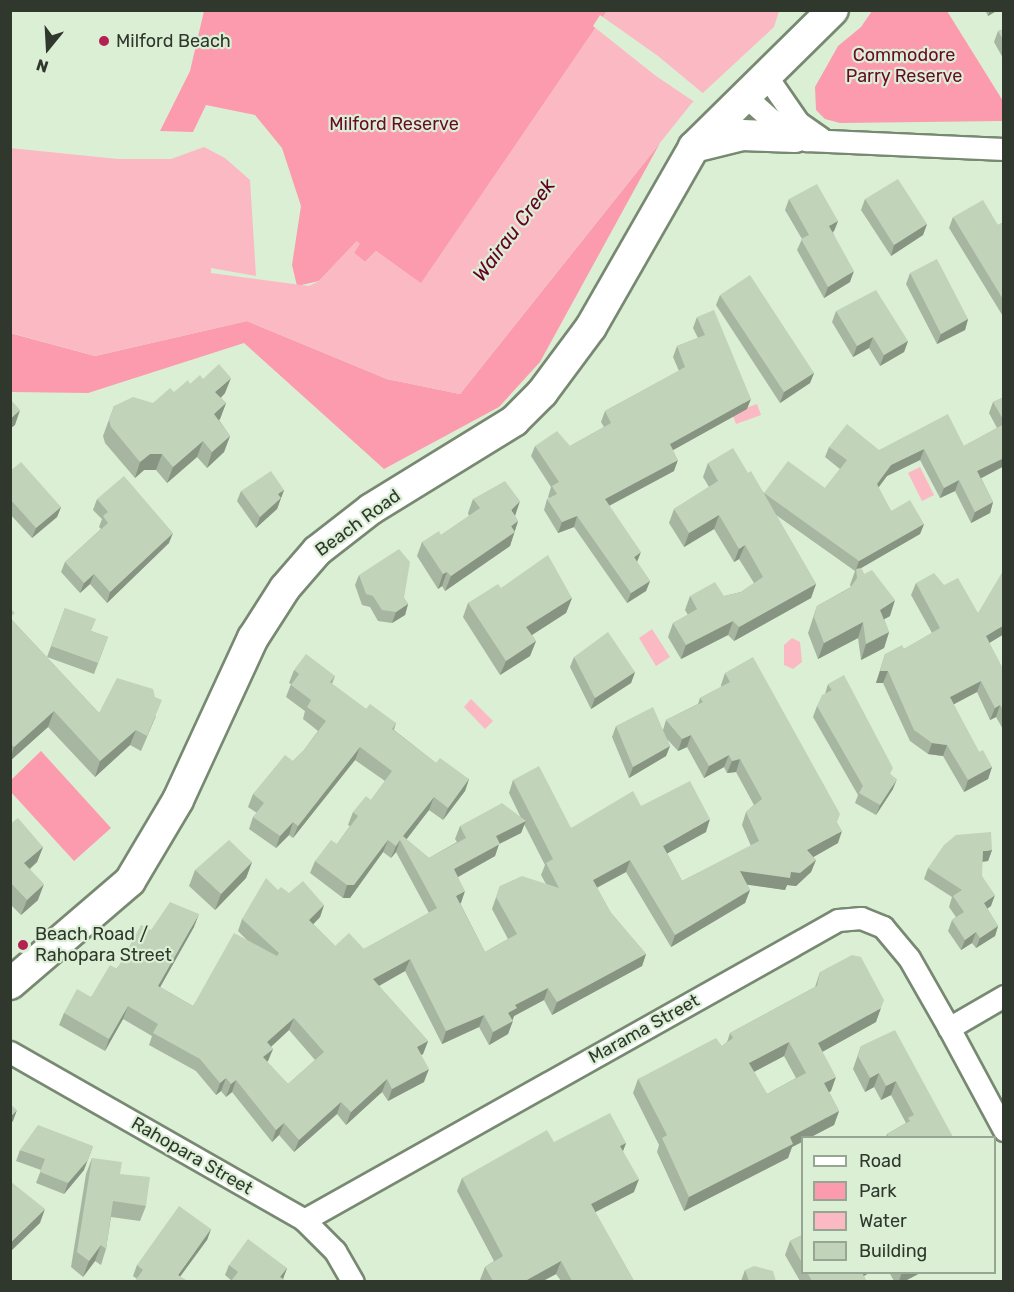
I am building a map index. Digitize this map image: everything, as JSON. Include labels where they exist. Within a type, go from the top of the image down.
[{"type":"main road","name":"Beach Road","points":[[10,984],[130,880],[178,800],[253,638],[285,588],[316,550],[371,509],[514,420],[542,393],[591,327],[694,147],[834,10]]},
{"type":"main road","points":[[694,147],[742,135],[795,136]]},
{"type":"street","points":[[756,86],[760,112],[795,136],[838,144],[1004,148]]},
{"type":"street","points":[[756,86],[805,128],[838,144]]},
{"type":"street","name":"Marama Street","points":[[304,1220],[838,920],[861,918],[883,927],[909,958],[1004,1130]]},
{"type":"street","points":[[949,1028],[1004,996]]},
{"type":"street","name":"Rahopara Street","points":[[10,1052],[304,1220],[335,1251],[353,1281]]},
{"type":"green space","name":"Milford Reserve","points":[[204,11],[607,11],[421,284],[376,251],[365,262],[354,253],[357,241],[319,281],[297,286],[292,265],[301,206],[282,148],[255,115],[206,105],[193,132],[160,131],[190,71]]},
{"type":"green space","name":"Commodore Parry Reserve","points":[[872,11],[947,11],[1003,101],[1003,121],[840,123],[825,119],[816,110],[815,87],[838,46],[861,27]]},
{"type":"green space","points":[[660,143],[540,362],[499,407],[384,469],[244,343],[88,393],[11,392],[10,333],[95,356],[247,321],[387,379],[460,394]]},
{"type":"green space","points":[[41,751],[111,828],[74,861],[11,792],[11,780]]},
{"type":"water","name":"Wairau Creek","points":[[607,11],[779,11],[774,27],[691,104],[460,394],[387,379],[247,321],[95,356],[11,333],[10,148],[118,159],[171,159],[204,147],[225,158],[250,180],[256,276],[211,268],[211,273],[309,286],[319,281],[357,241],[360,244],[354,253],[365,262],[376,251],[421,283]]},
{"type":"water","points":[[757,404],[761,415],[736,424],[732,413]]},
{"type":"water","points":[[920,467],[934,495],[922,501],[908,473]]},
{"type":"water","points":[[652,629],[670,657],[656,666],[639,638]]},
{"type":"water","points":[[792,638],[800,642],[802,662],[793,669],[784,665],[784,645]]},
{"type":"water","points":[[471,699],[493,721],[485,729],[464,707]]},
{"type":"pier","points":[[600,15],[658,56],[705,95],[696,103],[656,76],[593,26]]},
{"type":"building","points":[[1004,29],[1004,41],[998,31]]},
{"type":"building","points":[[898,179],[927,224],[894,245],[865,199]]},
{"type":"building","points":[[817,184],[838,221],[829,226],[854,271],[828,287],[801,239],[809,235],[789,199]]},
{"type":"building","points":[[983,200],[998,225],[1004,222],[1004,301],[953,217]]},
{"type":"building","points":[[937,259],[968,319],[941,334],[910,273]]},
{"type":"building","points":[[750,275],[814,373],[784,392],[720,295]]},
{"type":"building","points":[[876,290],[908,341],[884,355],[873,337],[857,346],[836,311]]},
{"type":"building","points":[[714,310],[751,399],[670,444],[678,460],[605,499],[641,552],[634,557],[650,581],[631,593],[577,516],[562,522],[547,499],[557,494],[552,486],[559,482],[535,446],[557,431],[570,446],[611,423],[605,411],[685,367],[677,346],[705,335],[697,317]]},
{"type":"building","points":[[219,364],[231,378],[215,392],[226,403],[214,414],[230,436],[212,452],[203,441],[173,467],[162,454],[150,454],[140,462],[111,427],[109,420],[114,406],[133,397],[153,403],[170,388],[174,392],[188,380],[190,384],[200,375],[203,379]]},
{"type":"building","points":[[1004,397],[1004,421],[993,402]]},
{"type":"building","points":[[10,399],[20,410],[10,419]]},
{"type":"building","points":[[948,414],[964,446],[1004,424],[1004,458],[977,471],[993,502],[975,512],[959,480],[944,488],[924,449],[891,465],[877,484],[891,511],[910,500],[924,524],[859,561],[764,493],[788,461],[825,488],[847,460],[829,447],[847,424],[879,450]]},
{"type":"building","points":[[733,448],[748,473],[751,471],[816,584],[739,627],[733,621],[686,645],[673,623],[697,609],[690,596],[715,582],[724,596],[741,592],[763,577],[745,545],[739,549],[719,515],[689,533],[674,509],[718,481],[708,463]]},
{"type":"building","points":[[21,462],[61,507],[36,528],[10,499],[10,471]]},
{"type":"building","points":[[271,471],[284,490],[278,494],[281,498],[260,517],[241,491]]},
{"type":"building","points":[[124,476],[173,533],[110,592],[94,574],[84,583],[65,562],[108,523],[103,516],[108,512],[97,499]]},
{"type":"building","points":[[505,481],[520,501],[511,510],[518,521],[511,526],[515,532],[451,576],[447,572],[443,574],[422,542],[439,531],[441,535],[480,508],[473,499]]},
{"type":"building","points":[[399,549],[410,562],[404,598],[408,604],[396,612],[382,610],[373,596],[366,594],[359,575]]},
{"type":"building","points":[[548,555],[572,598],[526,627],[536,641],[506,661],[468,603],[498,584],[501,588]]},
{"type":"building","points":[[861,568],[864,574],[872,570],[895,600],[880,610],[889,632],[866,644],[863,622],[824,643],[814,617],[817,606],[850,588],[857,578],[856,569]]},
{"type":"building","points":[[1004,569],[1004,625],[986,636],[1004,671],[1004,711],[1000,705],[995,708],[981,681],[950,697],[979,752],[983,750],[992,767],[968,780],[947,745],[932,743],[914,730],[888,671],[880,671],[885,654],[902,645],[904,649],[940,628],[916,583],[934,573],[944,585],[958,578],[978,613]]},
{"type":"building","points":[[65,608],[96,619],[91,631],[108,637],[98,663],[51,646]]},
{"type":"building","points":[[10,618],[99,713],[117,678],[153,689],[155,697],[162,700],[147,736],[136,730],[100,761],[54,711],[14,747],[10,743]]},
{"type":"building","points":[[608,632],[635,672],[595,698],[574,657]]},
{"type":"building","points":[[306,654],[335,676],[330,682],[366,709],[370,704],[396,723],[392,729],[436,763],[440,758],[469,779],[448,808],[434,797],[403,836],[429,858],[466,838],[460,826],[502,803],[526,821],[496,836],[500,844],[454,869],[465,891],[456,896],[485,952],[517,934],[496,897],[500,886],[522,876],[559,888],[546,863],[553,859],[513,780],[539,766],[571,828],[633,791],[641,806],[690,781],[710,819],[663,846],[682,881],[759,841],[746,812],[762,799],[740,759],[732,761],[729,755],[709,766],[691,735],[682,739],[666,720],[703,702],[700,698],[730,682],[725,673],[753,657],[840,814],[837,822],[842,831],[807,850],[816,860],[800,873],[791,872],[790,878],[740,871],[750,890],[675,935],[630,860],[593,880],[611,913],[646,954],[557,1002],[548,988],[515,1005],[517,1008],[508,1013],[513,1021],[493,1032],[484,1015],[446,1031],[410,959],[373,979],[428,1041],[417,1047],[429,1069],[392,1089],[387,1079],[351,1112],[341,1102],[299,1140],[284,1123],[276,1130],[236,1080],[231,1084],[226,1078],[220,1083],[200,1059],[153,1033],[158,1024],[128,1006],[109,1039],[64,1013],[77,989],[91,997],[110,965],[117,969],[141,925],[151,930],[170,902],[199,914],[158,986],[193,1006],[234,933],[277,956],[279,953],[242,919],[266,878],[278,890],[281,887],[289,893],[303,881],[324,905],[309,920],[335,946],[349,933],[364,949],[437,908],[400,840],[396,846],[388,840],[354,885],[347,885],[315,861],[331,840],[337,844],[358,816],[353,812],[366,796],[371,800],[392,771],[360,747],[298,826],[293,822],[280,836],[253,817],[264,803],[253,794],[285,755],[293,761],[304,750],[326,721],[307,707],[311,700],[291,685],[299,674],[294,670]],"holes":[[[294,1018],[324,1052],[288,1084],[263,1057],[273,1049],[267,1042]]]},
{"type":"building","points":[[844,675],[893,768],[890,774],[897,779],[880,805],[859,793],[863,786],[817,706],[822,695],[832,690],[828,684]]},
{"type":"building","points":[[653,707],[670,746],[633,767],[616,726]]},
{"type":"building","points":[[18,818],[43,847],[24,863],[44,884],[27,900],[10,882],[10,824]]},
{"type":"building","points":[[991,832],[992,850],[983,851],[982,876],[995,895],[984,903],[998,926],[980,938],[976,932],[965,940],[952,920],[964,912],[953,896],[962,890],[928,868],[944,845],[956,835]]},
{"type":"building","points":[[229,840],[252,862],[221,894],[195,870]]},
{"type":"building","points":[[852,955],[861,957],[884,1000],[881,1008],[818,1043],[836,1077],[824,1083],[839,1111],[790,1137],[793,1144],[689,1197],[662,1138],[667,1135],[638,1079],[716,1038],[722,1046],[733,1038],[730,1033],[817,986],[820,972]],"holes":[[[789,1042],[806,1073],[767,1094],[749,1063]]]},
{"type":"building","points":[[895,1030],[952,1136],[888,1136],[887,1134],[910,1121],[908,1118],[914,1115],[896,1081],[886,1086],[879,1073],[870,1078],[858,1056],[861,1046]]},
{"type":"building","points":[[10,1104],[17,1110],[10,1117]]},
{"type":"building","points":[[610,1113],[626,1143],[620,1146],[639,1179],[591,1204],[634,1281],[572,1281],[561,1261],[525,1281],[493,1281],[485,1267],[503,1256],[462,1178],[547,1130],[554,1142]]},
{"type":"building","points":[[38,1125],[93,1146],[88,1160],[68,1183],[40,1172],[45,1159],[20,1150]]},
{"type":"building","points":[[92,1158],[122,1162],[120,1174],[150,1177],[146,1206],[113,1201],[106,1249],[101,1245],[89,1261],[77,1252]]},
{"type":"building","points":[[10,1181],[45,1209],[10,1243]]},
{"type":"building","points":[[179,1206],[211,1229],[178,1275],[188,1281],[135,1281],[143,1270],[137,1265]]},
{"type":"building","points":[[801,1236],[801,1261],[790,1241]]},
{"type":"building","points":[[248,1239],[287,1268],[280,1277],[286,1281],[231,1281],[238,1272],[229,1265]]},
{"type":"building","points":[[754,1266],[773,1271],[776,1281],[749,1281],[745,1270]]},
{"type":"building","points":[[808,1274],[863,1274],[866,1281],[812,1281]]},
{"type":"place","name":"Milford Beach","points":[[104,41]]},
{"type":"place","name":"Beach Road / Rahopara Street","points":[[23,945]]}]
